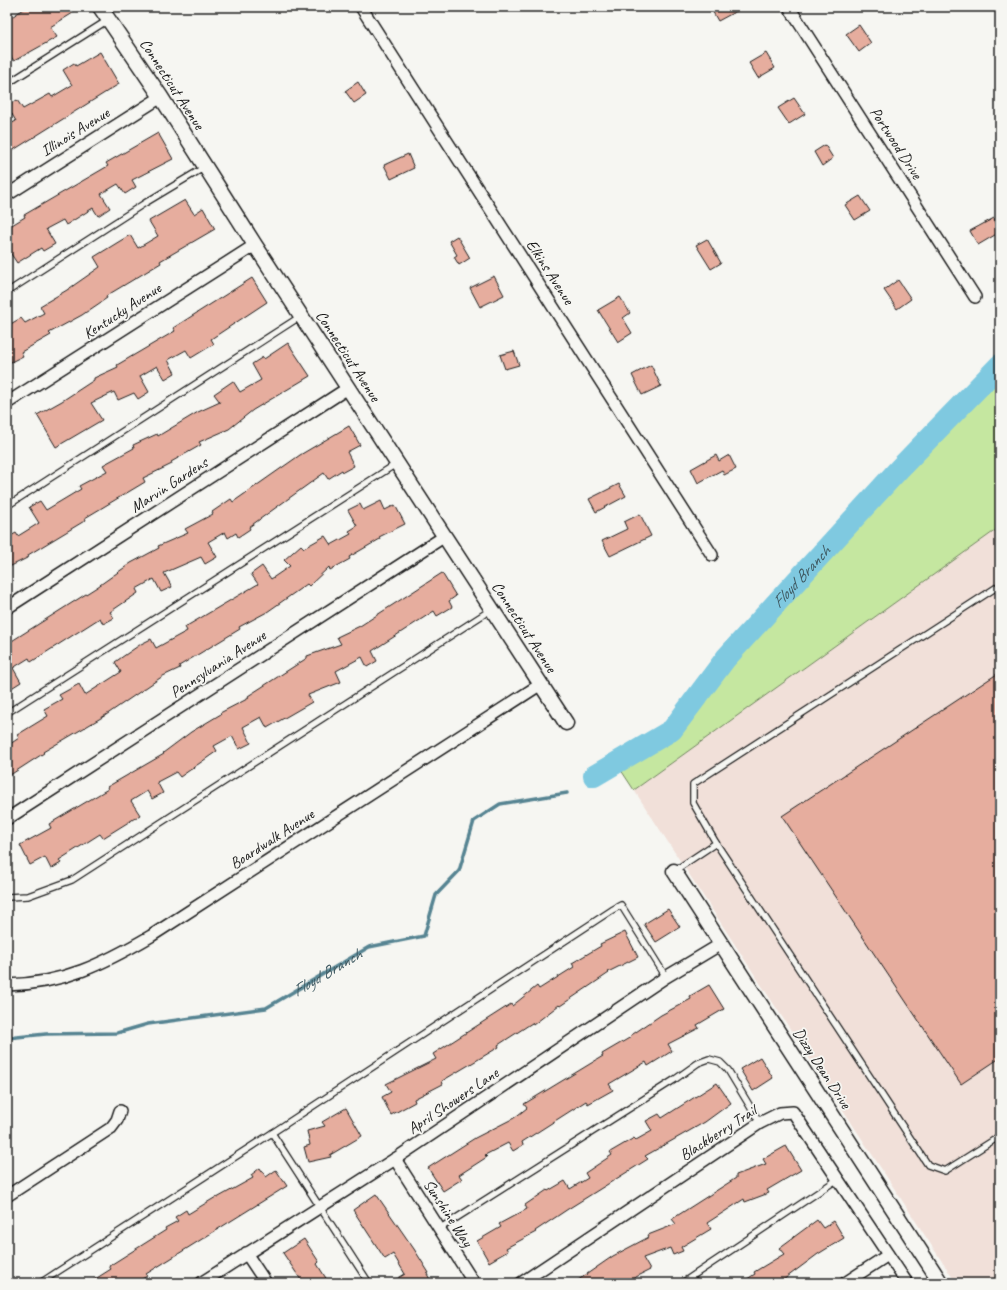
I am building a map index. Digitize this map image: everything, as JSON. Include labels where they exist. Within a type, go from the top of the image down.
[{"type":"street","name":"Connecticut Avenue","points":[[100,7],[161,97],[255,245],[446,536],[566,723]]},
{"type":"street","name":"Elkins Avenue","points":[[361,7],[712,555]]},
{"type":"street","name":"Portwood Drive","points":[[789,7],[975,297]]},
{"type":"street","name":"Illinois Avenue","points":[[7,195],[161,97]]},
{"type":"street","name":"Kentucky Avenue","points":[[7,403],[255,245]]},
{"type":"street","name":"Marvin Gardens","points":[[7,608],[348,388]]},
{"type":"street","name":"Pennsylvania Avenue","points":[[7,819],[446,536]]},
{"type":"street","name":"Boardwalk Avenue","points":[[7,985],[30,985],[52,981],[78,973],[110,960],[151,936],[541,684]]},
{"type":"street","name":"Dizzy Dean Drive","points":[[674,871],[941,1283]]},
{"type":"street","name":"April Showers Lane","points":[[201,1283],[246,1253],[321,1208],[666,977],[721,944]]},
{"type":"street","points":[[7,1196],[111,1128],[118,1120],[120,1111]]},
{"type":"street","name":"Blackberry Trail","points":[[521,1283],[760,1123],[780,1113],[794,1112],[907,1283]]},
{"type":"street","name":"Sunshine Way","points":[[394,1159],[474,1283]]},
{"type":"street","points":[[246,1253],[266,1283]]},
{"type":"street","points":[[845,1283],[888,1254]]},
{"type":"lane","points":[[7,84],[109,20]]},
{"type":"lane","points":[[7,292],[205,166]]},
{"type":"lane","points":[[7,506],[301,316]]},
{"type":"lane","points":[[7,713],[398,463]]},
{"type":"lane","points":[[1000,585],[693,784],[693,803],[716,843],[928,1166],[945,1171],[1000,1136]]},
{"type":"lane","points":[[7,897],[28,896],[46,891],[72,880],[492,609]]},
{"type":"lane","points":[[674,871],[716,843]]},
{"type":"lane","points":[[40,1283],[621,905],[666,977]]},
{"type":"lane","points":[[440,1229],[674,1080],[698,1063],[709,1059],[720,1062],[728,1070],[760,1123]]},
{"type":"lane","points":[[272,1133],[369,1283]]},
{"type":"lane","points":[[682,1283],[838,1179]]},
{"type":"shaded area","points":[[1000,527],[1000,1283],[956,1283],[634,790]]},
{"type":"green space","points":[[1000,364],[1000,527],[634,790],[615,761],[675,717],[703,684],[728,650],[894,480],[920,448]]},
{"type":"building","points":[[27,7],[69,7],[73,13],[50,27],[57,37],[14,61],[10,55],[7,57],[7,20]]},
{"type":"building","points":[[710,7],[744,7],[718,21]]},
{"type":"building","points":[[859,25],[871,43],[859,52],[846,34]]},
{"type":"building","points":[[100,52],[119,84],[7,154],[7,126],[16,121],[7,106],[17,100],[23,109],[50,94],[52,97],[72,85],[63,70],[74,63],[76,66]]},
{"type":"building","points":[[766,53],[775,68],[758,78],[749,63]]},
{"type":"building","points":[[358,82],[366,95],[354,103],[345,91]]},
{"type":"building","points":[[794,98],[805,114],[789,124],[778,108]]},
{"type":"building","points":[[158,133],[173,159],[132,180],[136,187],[125,194],[118,184],[101,194],[110,208],[98,216],[93,208],[66,225],[63,220],[46,229],[55,244],[43,251],[41,248],[17,263],[7,248],[7,228],[25,217],[24,215],[108,166],[106,163]]},
{"type":"building","points":[[825,145],[833,158],[822,166],[814,152]]},
{"type":"building","points":[[408,154],[414,168],[391,179],[384,165]]},
{"type":"building","points":[[860,196],[870,211],[855,220],[845,205]]},
{"type":"building","points":[[185,200],[194,214],[203,208],[215,229],[160,261],[161,263],[106,296],[107,298],[82,315],[49,333],[51,335],[21,352],[23,356],[7,364],[7,326],[21,318],[25,323],[44,313],[40,306],[67,290],[100,267],[94,257],[130,235],[138,248],[158,236],[149,221]]},
{"type":"building","points":[[994,218],[1000,232],[978,245],[970,231]]},
{"type":"building","points":[[457,236],[470,258],[459,265],[454,257],[457,255],[449,241]]},
{"type":"building","points":[[707,239],[721,263],[711,269],[696,245]]},
{"type":"building","points":[[494,276],[504,295],[480,307],[470,288]]},
{"type":"building","points":[[252,278],[267,302],[211,339],[214,344],[191,358],[186,350],[168,360],[175,373],[165,379],[157,366],[140,376],[149,392],[138,399],[134,393],[118,400],[114,392],[91,403],[102,420],[56,447],[37,415],[62,401],[94,380],[94,378],[118,367],[117,365],[175,331],[173,328]]},
{"type":"building","points":[[898,280],[911,299],[897,309],[884,290]]},
{"type":"building","points":[[620,297],[630,313],[623,318],[632,333],[618,342],[598,310]]},
{"type":"building","points":[[288,343],[310,376],[253,410],[229,429],[199,442],[201,445],[171,462],[172,464],[143,478],[145,482],[85,518],[86,520],[28,555],[29,557],[7,568],[7,538],[16,533],[18,536],[39,523],[29,507],[40,501],[46,510],[81,489],[79,486],[107,471],[103,465],[134,448],[133,445],[157,434],[158,436],[198,412],[220,402],[214,394],[233,381],[240,392],[261,380],[252,364],[263,357],[264,359]]},
{"type":"building","points":[[514,351],[519,365],[505,369],[500,355]]},
{"type":"building","points":[[651,365],[661,386],[642,395],[632,375]]},
{"type":"building","points":[[349,426],[360,445],[347,452],[354,466],[343,472],[342,470],[328,479],[324,473],[249,527],[250,529],[238,537],[236,533],[228,538],[225,532],[208,542],[217,557],[205,564],[201,557],[164,573],[172,587],[161,592],[154,579],[136,589],[138,593],[110,612],[114,618],[103,624],[100,618],[31,662],[29,658],[13,668],[21,682],[10,689],[7,684],[7,644],[97,587],[131,563],[159,548],[158,546],[188,533],[185,529],[213,514],[212,512],[231,499],[233,502],[300,455]]},
{"type":"building","points":[[716,455],[719,461],[729,455],[736,469],[724,475],[722,470],[698,483],[691,469]]},
{"type":"building","points":[[619,484],[626,496],[596,512],[589,499]]},
{"type":"building","points":[[381,501],[385,510],[395,505],[405,524],[379,537],[380,539],[349,557],[350,559],[330,570],[329,567],[309,586],[307,584],[267,612],[239,627],[240,629],[179,666],[180,668],[163,676],[106,715],[43,752],[44,753],[7,777],[7,746],[19,738],[17,735],[48,716],[44,709],[62,699],[59,695],[79,684],[85,695],[121,672],[115,662],[141,644],[151,639],[156,648],[187,631],[185,627],[258,584],[251,574],[262,566],[271,579],[290,566],[284,560],[301,545],[304,548],[325,536],[331,545],[351,534],[349,531],[357,526],[348,510],[360,504],[363,510]]},
{"type":"building","points":[[640,514],[651,536],[610,556],[602,541],[627,529],[624,522]]},
{"type":"building","points":[[442,573],[456,596],[449,601],[452,607],[437,616],[434,611],[372,651],[377,661],[367,667],[362,657],[336,671],[341,682],[308,695],[312,702],[267,728],[261,717],[243,727],[251,743],[239,749],[232,736],[214,746],[217,751],[180,777],[176,772],[157,782],[163,793],[152,799],[147,791],[131,801],[140,815],[103,838],[100,834],[59,860],[61,863],[51,869],[45,857],[30,865],[20,845],[51,828],[49,824],[108,789],[107,787],[164,754],[163,753],[191,732],[221,714],[220,713],[249,698],[248,696],[307,658],[307,656],[341,644],[337,637],[360,626]]},
{"type":"building","points":[[1000,672],[1000,1058],[961,1084],[782,816]]},
{"type":"building","points":[[668,909],[680,927],[656,942],[644,924]]},
{"type":"building","points":[[625,932],[638,957],[608,972],[609,973],[560,1006],[559,1005],[533,1025],[532,1023],[498,1045],[499,1047],[442,1081],[443,1084],[414,1099],[415,1102],[391,1115],[382,1097],[391,1092],[386,1084],[436,1059],[433,1054],[511,1004],[512,1006],[537,986],[539,989],[574,967],[572,963],[601,946],[600,944]]},
{"type":"building","points":[[709,985],[724,1009],[697,1025],[699,1028],[668,1044],[672,1051],[648,1066],[646,1062],[609,1084],[613,1090],[588,1104],[586,1101],[522,1142],[523,1145],[513,1151],[508,1143],[485,1155],[487,1157],[459,1175],[462,1179],[443,1191],[428,1168],[475,1138],[514,1118],[527,1108],[524,1104],[603,1056],[602,1054],[631,1037],[630,1036],[661,1015],[691,999],[690,996]]},
{"type":"building","points":[[760,1057],[773,1078],[753,1091],[740,1069]]},
{"type":"building","points":[[717,1083],[731,1103],[705,1122],[645,1156],[648,1159],[568,1209],[535,1231],[536,1232],[506,1248],[508,1251],[489,1262],[477,1241],[501,1227],[499,1224],[527,1209],[525,1205],[547,1190],[548,1191],[565,1181],[570,1189],[588,1178],[585,1173],[612,1155],[610,1152],[634,1138],[636,1140],[652,1131],[646,1121],[659,1114],[662,1118]]},
{"type":"building","points":[[346,1108],[362,1136],[330,1155],[331,1157],[308,1162],[304,1147],[310,1145],[307,1131],[325,1126],[322,1122]]},
{"type":"building","points":[[786,1146],[801,1170],[767,1190],[769,1193],[745,1202],[744,1199],[707,1223],[711,1229],[681,1247],[683,1251],[673,1255],[670,1248],[643,1258],[650,1270],[624,1283],[574,1283],[613,1256],[649,1237],[648,1235],[676,1224],[672,1219],[736,1178],[736,1175],[766,1164],[763,1159]]},
{"type":"building","points":[[260,1168],[266,1177],[276,1170],[287,1186],[146,1274],[147,1276],[136,1283],[89,1283],[111,1269],[109,1266],[166,1230],[165,1228],[178,1221],[175,1217],[186,1210],[188,1214],[216,1197],[217,1198],[253,1178],[251,1175]]},
{"type":"building","points":[[376,1194],[414,1249],[429,1273],[427,1274],[432,1283],[390,1283],[405,1274],[393,1254],[385,1259],[353,1210]]},
{"type":"building","points":[[817,1220],[823,1228],[834,1221],[844,1238],[818,1254],[779,1283],[741,1283],[755,1274],[754,1272],[784,1254],[779,1248]]},
{"type":"building","points":[[304,1239],[319,1262],[317,1264],[329,1283],[303,1283],[283,1253]]},
{"type":"waterway","name":"Floyd Branch","points":[[594,776],[672,730],[726,658],[900,468],[1000,365]]},
{"type":"waterway","name":"Floyd Branch","points":[[7,1038],[46,1034],[117,1033],[148,1024],[266,1008],[369,947],[424,936],[436,895],[459,871],[474,821],[500,804],[567,793]]}]
